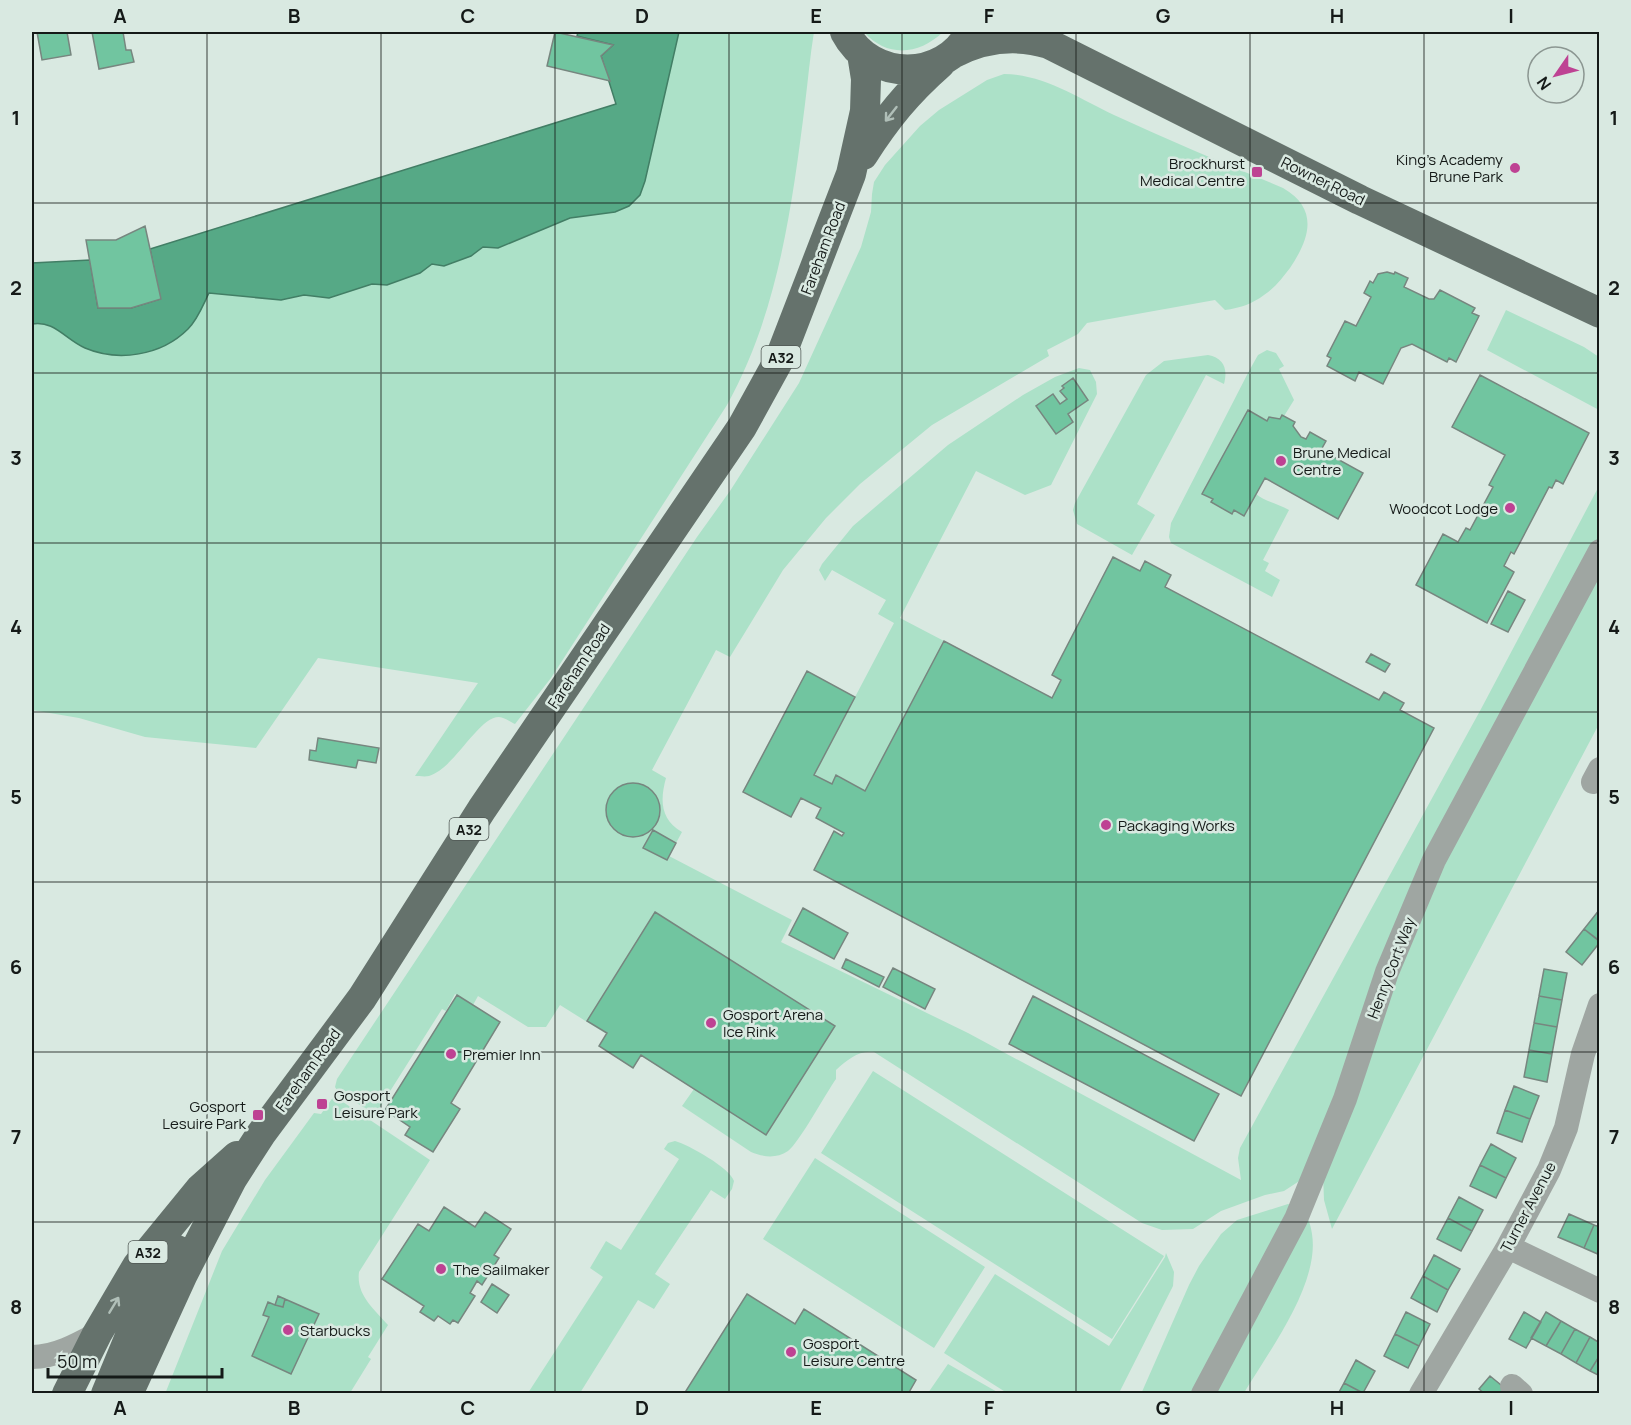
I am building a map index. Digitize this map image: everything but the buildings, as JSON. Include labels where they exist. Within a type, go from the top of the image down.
[{"type":"main road","name":"Rowner Road","points":[[854,43],[885,67],[897,70],[923,69],[957,48],[993,40],[1038,38],[1360,200],[1599,313]]},
{"type":"main road","name":"Fareham Road","points":[[129,1394],[183,1274],[232,1179],[261,1134],[362,998],[482,809],[742,427],[780,358],[851,174],[865,111],[866,79],[854,43]]},
{"type":"main road","name":"Fareham Road","points":[[851,174],[892,112],[912,89],[957,48]]},
{"type":"main road","name":"Fareham Road","points":[[67,1394],[97,1334],[137,1266],[200,1189],[261,1134]]},
{"type":"main road","name":"A32","points":[[106,1394],[140,1312],[168,1263],[192,1228],[232,1179]]},
{"type":"street","name":"Henry Cort Way","points":[[1203,1394],[1296,1218],[1345,1099],[1387,972],[1434,860],[1599,551]]},
{"type":"street","name":"Turner Avenue","points":[[1421,1394],[1508,1247],[1550,1170],[1566,1128],[1583,1054],[1599,1005]]},
{"type":"street","points":[[1508,1247],[1599,1291]]},
{"type":"street","points":[[32,1357],[41,1357],[64,1350],[97,1334]]},
{"type":"shaded area","points":[[578,32],[679,32],[645,181],[640,195],[629,206],[615,212],[570,218],[498,248],[483,247],[471,256],[444,266],[432,264],[420,273],[387,285],[372,284],[329,298],[304,295],[281,300],[209,293],[188,329],[165,345],[139,354],[111,355],[98,352],[85,348],[53,327],[32,324],[32,263],[90,260],[98,308],[131,308],[160,299],[150,249],[616,104],[601,56],[613,45],[577,36]]},
{"type":"shaded area","points":[[679,32],[814,32],[794,182],[780,259],[759,334],[727,405],[551,678],[515,724],[501,717],[491,719],[439,771],[429,776],[415,776],[478,683],[318,658],[256,748],[145,737],[79,718],[32,710],[32,324],[53,327],[78,344],[98,353],[139,354],[166,345],[188,329],[208,293],[281,300],[304,295],[329,298],[372,284],[387,285],[420,273],[432,264],[445,266],[471,256],[483,247],[498,248],[570,218],[615,212],[629,206],[640,195],[645,181]]},
{"type":"shaded area","points":[[864,32],[943,32],[924,45],[903,50],[883,46]]},
{"type":"shaded area","points":[[1004,74],[1019,75],[1047,83],[1156,134],[1283,188],[1302,205],[1306,215],[1308,225],[1302,246],[1290,268],[1275,286],[1246,305],[1225,310],[1215,300],[1087,323],[1078,334],[1047,350],[1049,356],[932,425],[860,484],[826,518],[783,570],[730,657],[716,650],[652,770],[666,778],[663,801],[666,815],[669,821],[682,832],[669,856],[792,920],[781,942],[968,1033],[1241,1180],[1238,1158],[1240,1148],[1481,709],[1599,486],[1599,724],[1332,1229],[1324,1200],[1323,1174],[1307,1176],[1284,1191],[1265,1195],[1221,1211],[1193,1229],[1162,1230],[1142,1223],[874,1052],[858,1054],[836,1070],[836,1079],[788,1151],[774,1156],[760,1155],[751,1152],[682,1106],[694,1089],[560,1005],[546,1027],[528,1027],[478,996],[473,1005],[455,994],[446,1011],[442,1009],[375,1115],[337,1090],[335,1087],[337,1079],[697,537],[730,491],[799,383],[861,247],[871,212],[874,182],[885,165],[920,126],[939,110],[987,80]]},
{"type":"shaded area","points":[[1506,310],[1584,347],[1599,357],[1599,410],[1487,350]]},
{"type":"shaded area","points":[[1267,350],[1276,353],[1284,366],[1279,369],[1294,400],[1273,434],[1255,493],[1289,510],[1263,560],[1269,563],[1265,571],[1280,580],[1272,597],[1171,543],[1169,537],[1171,523],[1249,371],[1258,355]]},
{"type":"shaded area","points":[[1208,355],[1218,359],[1224,365],[1224,384],[1206,375],[1137,504],[1155,515],[1132,555],[1077,524],[1073,510],[1075,503],[1146,375],[1164,361]]},
{"type":"shaded area","points":[[1079,368],[1090,370],[1096,382],[1097,394],[1051,485],[1025,495],[976,471],[900,618],[944,641],[865,791],[837,775],[832,784],[814,775],[894,623],[878,614],[886,600],[832,570],[825,581],[819,570],[822,564],[853,526],[948,445],[1023,395],[1055,377]]},
{"type":"shaded area","points":[[873,1071],[1164,1256],[1112,1339],[821,1153]]},
{"type":"shaded area","points":[[334,1096],[430,1160],[359,1272],[363,1295],[388,1325],[368,1357],[371,1359],[350,1393],[165,1394],[222,1251],[265,1180],[314,1113],[321,1114]]},
{"type":"shaded area","points":[[675,1141],[699,1152],[725,1170],[734,1181],[732,1189],[725,1199],[711,1190],[655,1274],[670,1284],[654,1309],[638,1300],[580,1393],[528,1393],[603,1277],[590,1268],[606,1241],[621,1250],[679,1159],[664,1149],[668,1143]]},
{"type":"shaded area","points":[[815,1158],[985,1267],[934,1348],[763,1239]]},
{"type":"shaded area","points":[[1288,1204],[1302,1211],[1310,1223],[1312,1253],[1308,1274],[1301,1295],[1279,1337],[1244,1393],[1141,1394],[1189,1285],[1221,1234],[1237,1220]]},
{"type":"shaded area","points":[[1166,1253],[1174,1272],[1173,1286],[1119,1393],[1007,1393],[944,1353],[995,1274],[1109,1346]]},
{"type":"shaded area","points":[[948,1364],[999,1393],[928,1393]]},
{"type":"place","name":"King's Academy Brune Park","points":[[1515,168]]},
{"type":"place","name":"Brockhurst Medical Centre","points":[[1257,172]]},
{"type":"place","name":"Brune Medical Centre","points":[[1281,461]]},
{"type":"place","name":"Woodcot Lodge","points":[[1510,508]]},
{"type":"place","name":"Packaging Works","points":[[1106,825]]},
{"type":"place","name":"Gosport Arena Ice Rink","points":[[711,1023]]},
{"type":"place","name":"Premier Inn","points":[[451,1054]]},
{"type":"place","name":"Gosport Leisure Park","points":[[322,1104]]},
{"type":"place","name":"Gosport Lesuire Park","points":[[258,1115]]},
{"type":"place","name":"The Sailmaker","points":[[441,1269]]},
{"type":"place","name":"Starbucks","points":[[288,1330]]},
{"type":"place","name":"Gosport Leisure Centre","points":[[791,1352]]}]
